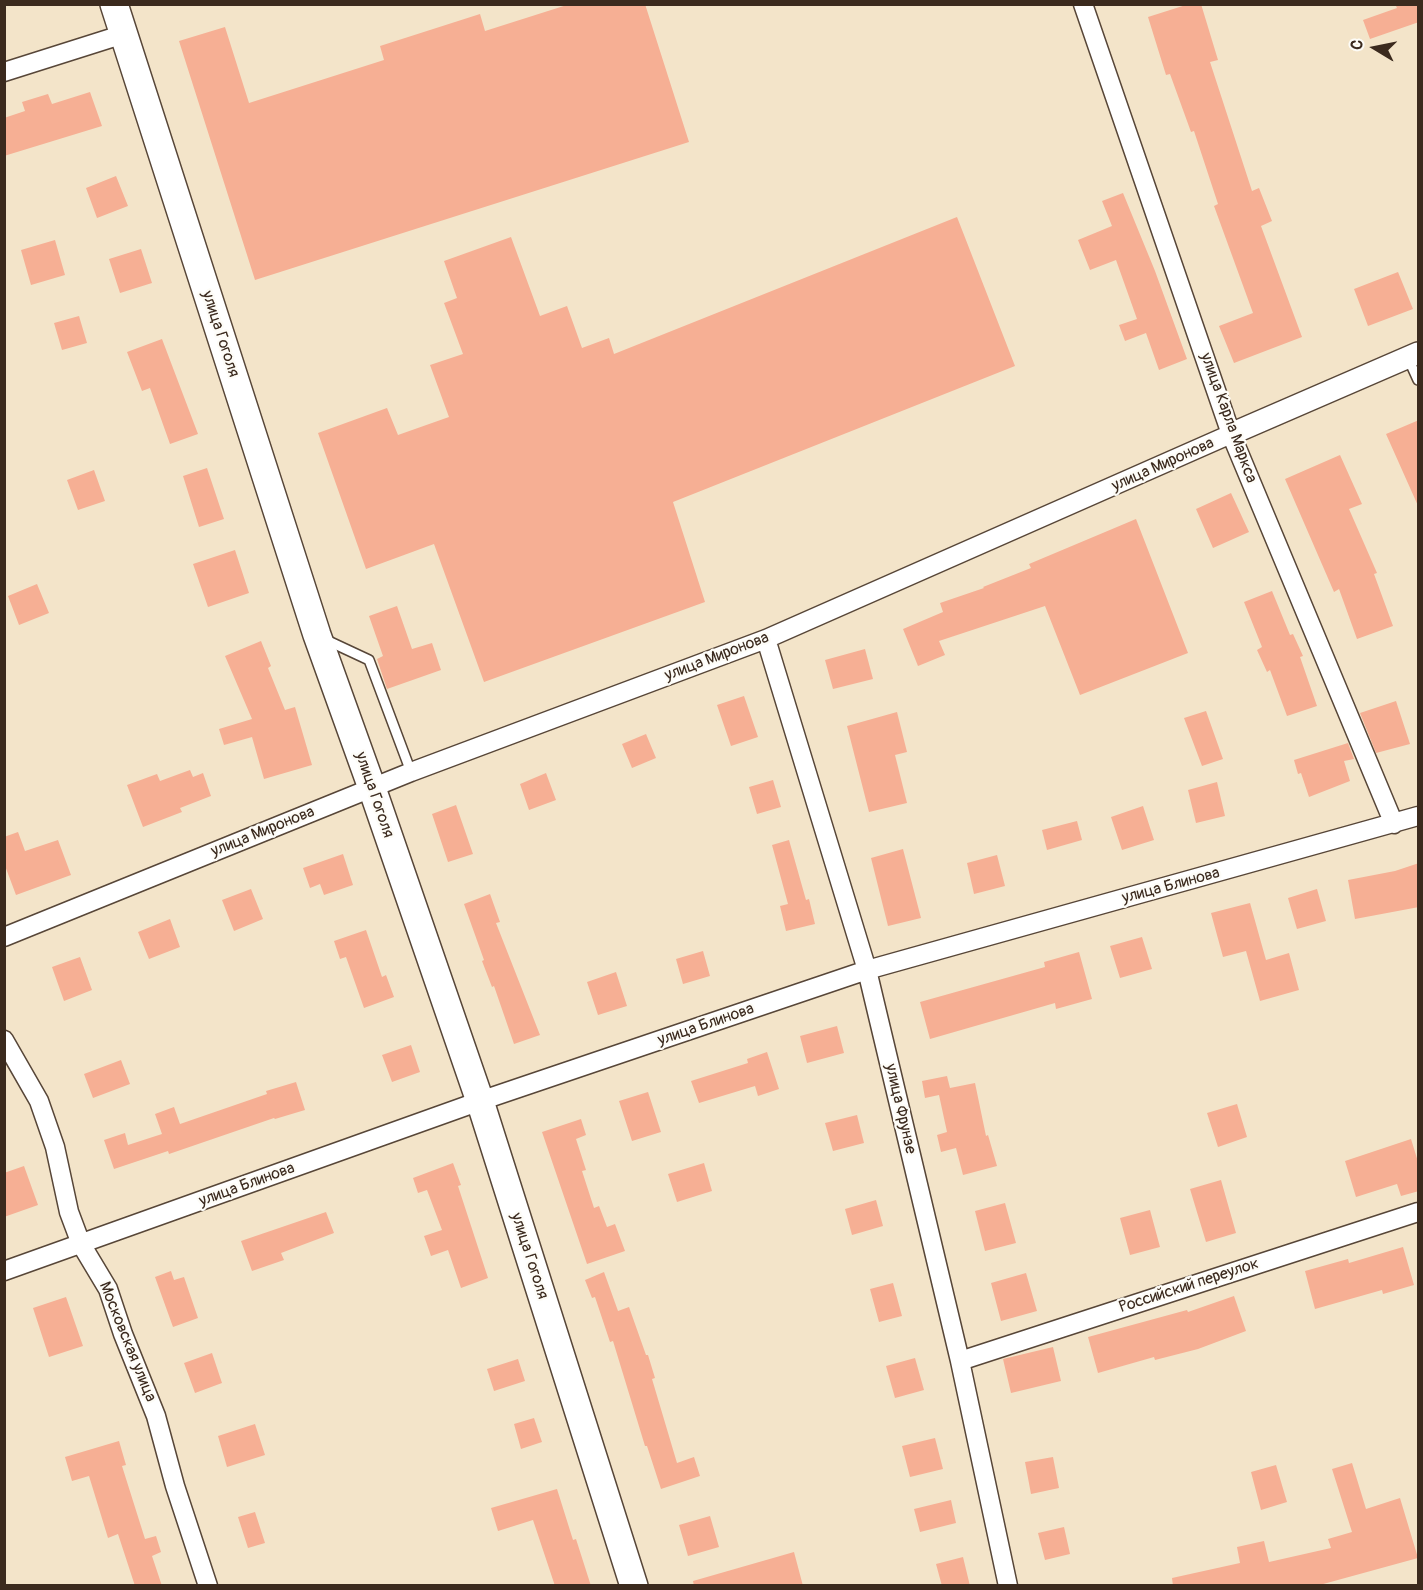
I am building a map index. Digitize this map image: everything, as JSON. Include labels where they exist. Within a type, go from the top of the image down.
[{"type":"main road","name":"улица Гоголя","points":[[114,4],[317,635],[480,1101],[634,1586]]},
{"type":"street","name":"улица Карла Маркса","points":[[1083,4],[1231,434],[1394,824]]},
{"type":"street","points":[[4,72],[124,34]]},
{"type":"street","name":"улица Миронова","points":[[4,937],[411,772],[766,639],[1413,355]]},
{"type":"street","name":"улица Фрунзе","points":[[766,639],[867,970],[960,1361],[1008,1586]]},
{"type":"street","name":"улица Блинова","points":[[4,1271],[480,1101],[867,970],[1419,816]]},
{"type":"street","name":"Московская улица","points":[[4,1040],[39,1101],[55,1148],[69,1212],[81,1244],[108,1289],[123,1334],[156,1416],[208,1586]]},
{"type":"street","name":"Российский переулок","points":[[960,1361],[1419,1212]]},
{"type":"lane","points":[[1413,355],[1419,380]]},
{"type":"lane","points":[[317,635],[369,660],[411,772]]},
{"type":"building","points":[[570,4],[645,4],[689,142],[255,280],[179,41],[225,27],[249,103],[384,60],[380,46],[480,14],[485,31]]},
{"type":"building","points":[[1189,4],[1201,4],[1218,60],[1210,62],[1252,191],[1259,188],[1272,221],[1261,226],[1302,337],[1234,363],[1219,326],[1253,313],[1214,206],[1218,204],[1194,131],[1191,132],[1170,74],[1166,75],[1148,17]]},
{"type":"building","points":[[1395,4],[1419,4],[1419,22],[1370,39],[1363,20],[1397,8]]},
{"type":"building","points":[[90,92],[102,126],[4,156],[4,118],[25,111],[22,102],[48,94],[52,104]]},
{"type":"building","points":[[116,176],[128,206],[97,218],[86,188]]},
{"type":"building","points":[[1123,193],[1187,359],[1159,370],[1146,333],[1125,341],[1119,325],[1137,319],[1116,260],[1090,270],[1078,240],[1112,226],[1102,201]]},
{"type":"building","points":[[957,217],[1015,366],[673,502],[705,602],[484,682],[434,544],[366,569],[318,433],[387,408],[398,435],[449,417],[430,365],[463,354],[444,303],[457,298],[444,261],[511,237],[540,316],[567,306],[582,348],[609,338],[614,354]]},
{"type":"building","points":[[55,240],[65,275],[31,285],[21,250]]},
{"type":"building","points":[[141,249],[152,283],[120,293],[109,259]]},
{"type":"building","points":[[1398,272],[1413,309],[1368,326],[1354,289]]},
{"type":"building","points":[[79,316],[87,343],[62,350],[54,323]]},
{"type":"building","points":[[162,339],[198,434],[170,444],[150,388],[142,391],[127,352]]},
{"type":"building","points":[[1419,420],[1419,508],[1386,434]]},
{"type":"building","points":[[1340,455],[1362,504],[1349,509],[1377,573],[1374,574],[1393,626],[1357,639],[1339,589],[1334,592],[1285,479]]},
{"type":"building","points":[[207,468],[224,519],[199,527],[183,476]]},
{"type":"building","points":[[94,470],[105,501],[78,510],[67,480]]},
{"type":"building","points":[[1231,493],[1249,532],[1213,548],[1196,509]]},
{"type":"building","points":[[1136,519],[1188,653],[1080,695],[1045,606],[939,641],[945,655],[918,666],[903,629],[943,612],[940,603],[1031,568],[1029,564]]},
{"type":"building","points":[[235,550],[249,593],[208,607],[193,564]]},
{"type":"building","points":[[37,584],[49,613],[19,625],[8,596]]},
{"type":"building","points":[[1272,591],[1290,635],[1293,634],[1303,656],[1300,657],[1317,706],[1287,716],[1270,670],[1267,672],[1257,650],[1262,647],[1244,602]]},
{"type":"building","points":[[397,606],[412,649],[432,643],[441,670],[387,689],[377,659],[383,656],[369,616]]},
{"type":"building","points":[[261,641],[271,666],[268,668],[285,710],[295,707],[312,765],[264,779],[252,737],[224,745],[219,729],[252,719],[225,656]]},
{"type":"building","points":[[865,649],[873,679],[833,689],[825,660]]},
{"type":"building","points":[[744,696],[758,737],[731,746],[717,705]]},
{"type":"building","points":[[1396,701],[1410,744],[1376,753],[1360,713]]},
{"type":"building","points":[[1206,711],[1223,759],[1202,766],[1184,718]]},
{"type":"building","points":[[897,712],[907,752],[895,755],[907,803],[869,812],[847,726]]},
{"type":"building","points":[[646,734],[656,758],[632,768],[622,744]]},
{"type":"building","points":[[1348,743],[1354,759],[1344,761],[1350,781],[1309,797],[1294,760]]},
{"type":"building","points":[[190,770],[193,777],[203,773],[211,796],[180,808],[182,812],[143,827],[127,785],[157,774],[160,781]]},
{"type":"building","points":[[546,773],[556,800],[529,810],[520,784]]},
{"type":"building","points":[[773,780],[781,807],[757,814],[749,787]]},
{"type":"building","points":[[1217,782],[1225,816],[1196,823],[1188,790]]},
{"type":"building","points":[[456,805],[473,854],[448,862],[432,814]]},
{"type":"building","points":[[1143,806],[1154,840],[1122,850],[1111,817]]},
{"type":"building","points":[[1077,821],[1082,840],[1047,850],[1042,830]]},
{"type":"building","points":[[18,832],[25,851],[58,840],[71,875],[16,895],[4,863],[4,837]]},
{"type":"building","points":[[789,840],[815,924],[786,931],[780,906],[788,904],[772,845]]},
{"type":"building","points":[[903,849],[921,918],[888,926],[871,858]]},
{"type":"building","points":[[343,854],[353,885],[324,895],[320,884],[310,888],[303,868]]},
{"type":"building","points":[[997,855],[1005,886],[974,894],[967,863]]},
{"type":"building","points":[[1419,863],[1419,907],[1355,919],[1348,880],[1395,871]]},
{"type":"building","points":[[251,889],[263,919],[234,931],[222,900]]},
{"type":"building","points":[[1317,889],[1326,921],[1297,929],[1288,898]]},
{"type":"building","points":[[490,894],[500,922],[496,923],[540,1035],[514,1044],[494,986],[492,987],[482,961],[484,960],[464,904]]},
{"type":"building","points":[[1250,903],[1266,960],[1289,953],[1299,990],[1260,1001],[1246,951],[1223,957],[1211,913]]},
{"type":"building","points":[[170,919],[180,947],[149,959],[138,932]]},
{"type":"building","points":[[366,930],[382,977],[386,975],[394,997],[364,1008],[346,957],[340,959],[334,941]]},
{"type":"building","points":[[1142,937],[1152,969],[1120,978],[1110,946]]},
{"type":"building","points":[[703,951],[710,976],[683,984],[676,959]]},
{"type":"building","points":[[1079,952],[1092,999],[1056,1009],[1055,1003],[930,1039],[920,1002],[1045,967],[1044,962]]},
{"type":"building","points":[[80,957],[92,990],[64,1001],[52,967]]},
{"type":"building","points":[[616,972],[627,1006],[598,1015],[587,982]]},
{"type":"building","points":[[837,1026],[844,1053],[807,1063],[800,1036]]},
{"type":"building","points":[[411,1045],[420,1072],[392,1082],[382,1055]]},
{"type":"building","points":[[767,1052],[779,1089],[758,1096],[755,1086],[699,1103],[691,1081],[748,1063],[747,1059]]},
{"type":"building","points":[[121,1060],[130,1084],[93,1098],[84,1074]]},
{"type":"building","points":[[947,1076],[950,1088],[975,1083],[986,1136],[988,1135],[997,1166],[963,1175],[956,1148],[941,1152],[937,1135],[947,1132],[939,1095],[925,1098],[922,1081]]},
{"type":"building","points":[[296,1082],[305,1110],[274,1118],[169,1154],[168,1151],[114,1169],[104,1140],[125,1133],[128,1145],[162,1134],[155,1114],[174,1107],[180,1124]]},
{"type":"building","points":[[648,1092],[661,1132],[632,1141],[619,1101]]},
{"type":"building","points":[[1237,1104],[1247,1137],[1218,1147],[1207,1113]]},
{"type":"building","points":[[857,1115],[864,1143],[833,1151],[825,1123]]},
{"type":"building","points":[[581,1119],[586,1135],[576,1139],[586,1170],[582,1171],[594,1208],[599,1206],[607,1227],[615,1224],[625,1251],[587,1264],[542,1132]]},
{"type":"building","points":[[1411,1139],[1419,1165],[1419,1191],[1401,1196],[1397,1184],[1356,1197],[1345,1161]]},
{"type":"building","points":[[453,1163],[461,1185],[458,1186],[488,1278],[461,1288],[448,1250],[431,1256],[424,1236],[442,1230],[427,1190],[418,1193],[413,1178]]},
{"type":"building","points":[[704,1163],[712,1191],[677,1202],[668,1174]]},
{"type":"building","points":[[24,1166],[38,1205],[4,1217],[4,1173]]},
{"type":"building","points":[[1221,1180],[1236,1233],[1206,1242],[1190,1189]]},
{"type":"building","points":[[876,1200],[883,1226],[852,1235],[845,1209]]},
{"type":"building","points":[[1005,1203],[1016,1243],[985,1251],[975,1211]]},
{"type":"building","points":[[1150,1210],[1160,1247],[1130,1255],[1120,1218]]},
{"type":"building","points":[[326,1212],[334,1233],[281,1253],[284,1260],[252,1271],[241,1241]]},
{"type":"building","points":[[1403,1247],[1414,1285],[1383,1294],[1382,1290],[1315,1309],[1305,1271],[1348,1259],[1349,1263]]},
{"type":"building","points":[[171,1271],[174,1280],[184,1277],[198,1318],[173,1327],[155,1277]]},
{"type":"building","points":[[604,1272],[618,1311],[629,1307],[646,1355],[648,1355],[655,1378],[652,1379],[677,1463],[694,1457],[700,1476],[661,1489],[647,1446],[645,1446],[613,1341],[610,1342],[595,1297],[592,1298],[585,1280]]},
{"type":"building","points":[[1026,1273],[1037,1311],[1001,1321],[991,1283]]},
{"type":"building","points":[[893,1283],[902,1316],[879,1322],[870,1289]]},
{"type":"building","points":[[1234,1296],[1246,1331],[1198,1349],[1155,1360],[1154,1357],[1098,1373],[1088,1337],[1187,1310],[1188,1312]]},
{"type":"building","points":[[66,1297],[83,1346],[49,1357],[33,1308]]},
{"type":"building","points":[[1053,1347],[1061,1381],[1011,1393],[1003,1359]]},
{"type":"building","points":[[212,1353],[222,1383],[195,1393],[184,1363]]},
{"type":"building","points":[[915,1358],[924,1390],[895,1398],[886,1366]]},
{"type":"building","points":[[518,1359],[525,1381],[494,1391],[487,1369]]},
{"type":"building","points":[[534,1418],[542,1442],[521,1449],[514,1424]]},
{"type":"building","points":[[255,1424],[265,1455],[227,1467],[218,1436]]},
{"type":"building","points":[[935,1438],[943,1469],[910,1477],[902,1446]]},
{"type":"building","points":[[119,1441],[126,1465],[122,1466],[145,1539],[156,1536],[161,1552],[152,1556],[162,1586],[135,1586],[118,1534],[108,1538],[89,1476],[72,1481],[65,1457]]},
{"type":"building","points":[[1053,1457],[1059,1488],[1031,1494],[1025,1462]]},
{"type":"building","points":[[1352,1463],[1366,1509],[1400,1498],[1418,1558],[1316,1586],[1173,1586],[1172,1578],[1240,1563],[1237,1547],[1264,1541],[1269,1562],[1331,1548],[1328,1539],[1352,1532],[1332,1469]]},
{"type":"building","points":[[1276,1465],[1287,1502],[1261,1510],[1251,1472]]},
{"type":"building","points":[[557,1489],[591,1586],[555,1586],[533,1520],[498,1531],[491,1508]]},
{"type":"building","points":[[951,1500],[956,1523],[920,1532],[914,1509]]},
{"type":"building","points":[[255,1512],[265,1543],[248,1548],[238,1517]]},
{"type":"building","points":[[710,1516],[719,1547],[688,1556],[679,1525]]},
{"type":"building","points":[[1064,1527],[1070,1554],[1045,1560],[1038,1533]]},
{"type":"building","points":[[794,1552],[803,1586],[694,1586],[693,1581]]},
{"type":"building","points":[[963,1557],[970,1586],[942,1586],[936,1564]]}]
